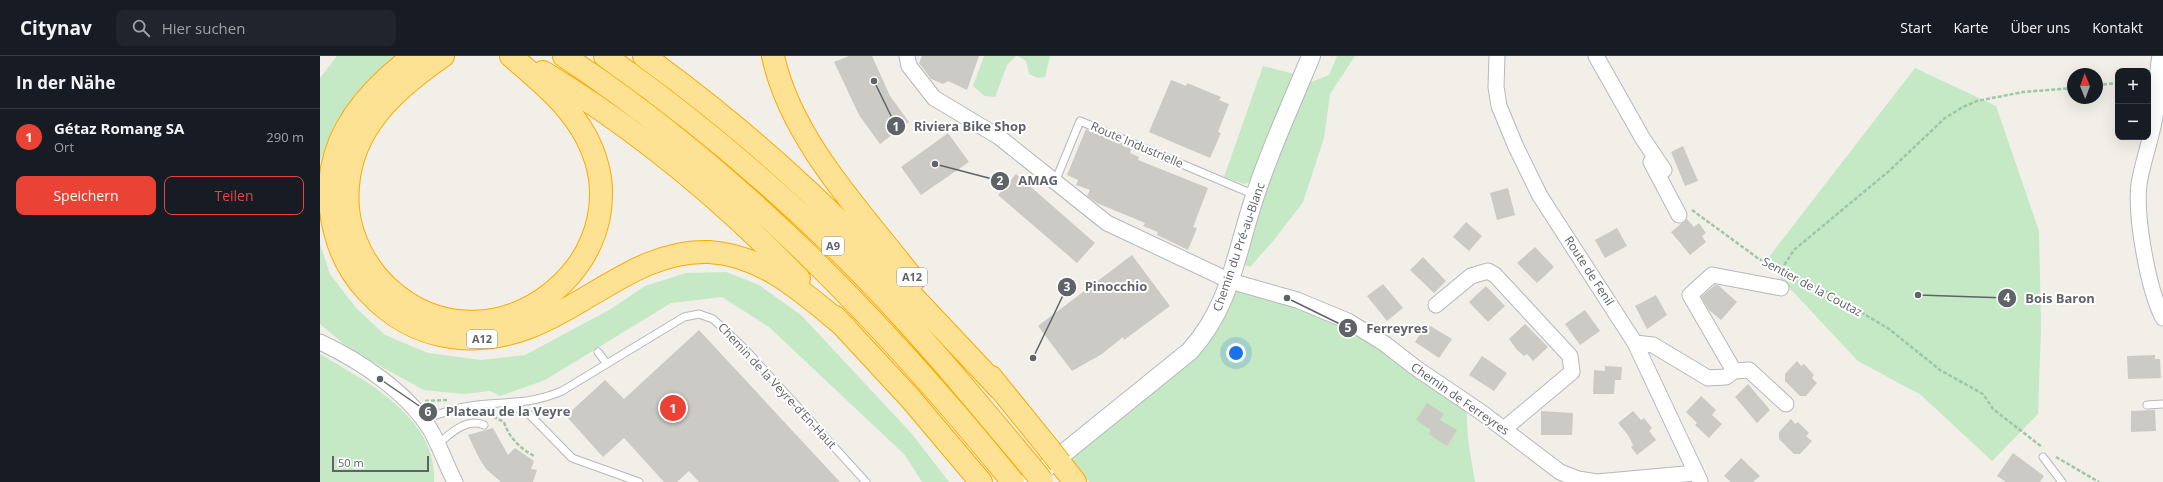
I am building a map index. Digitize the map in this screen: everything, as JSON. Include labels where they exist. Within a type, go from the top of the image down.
[{"type":"highway","name":"A12","points":[[414,56],[382,83],[354,115],[337,150],[330,190],[334,227],[340,249],[351,270],[374,299],[402,321],[442,336],[469,339],[505,336],[540,324],[653,263],[682,254],[708,252],[733,256],[767,269],[795,287],[845,327]]},
{"type":"highway","name":"A12","points":[[443,56],[391,97],[363,134],[351,167],[348,195],[349,214],[361,253],[374,273],[393,292],[425,312],[455,320],[476,322],[496,320],[523,311],[544,300],[561,286],[586,254],[594,233],[599,212],[600,192],[598,171],[592,150],[582,130],[559,100],[511,56]]},
{"type":"highway","points":[[516,56],[584,97],[678,168],[767,246],[845,327],[910,398],[981,482]]},
{"type":"highway","name":"A9","points":[[564,56],[621,96],[691,150],[782,229],[903,352],[1013,482]]},
{"type":"highway","name":"A9","points":[[605,56],[677,108],[731,152],[810,223],[858,270],[921,338],[1036,478]]},
{"type":"highway","points":[[644,56],[718,112],[810,193],[875,257],[1000,389]]},
{"type":"highway","name":"A12","points":[[773,56],[790,106],[816,153],[1000,389],[1075,482]]},
{"type":"street","points":[[907,56],[909,66],[934,98],[999,137],[1107,223],[1230,281]]},
{"type":"street","name":"Chemin du Pré-au-Blanc","points":[[1036,478],[1190,351],[1205,334],[1221,306],[1230,281],[1255,195],[1311,56]]},
{"type":"street","name":"Route de Fenil","points":[[1497,56],[1496,87],[1499,106],[1516,147],[1540,196],[1635,343],[1655,382],[1698,478]]},
{"type":"street","points":[[1596,56],[1642,139],[1664,170]]},
{"type":"street","points":[[2160,56],[2156,80],[2156,111],[2139,184],[2138,200],[2144,247],[2157,304],[2163,318]]},
{"type":"street","points":[[1642,139],[1646,152],[1683,209]]},
{"type":"street","points":[[1436,305],[1471,276],[1488,271],[1495,275],[1570,356],[1572,372],[1504,429]]},
{"type":"street","points":[[1734,371],[1690,295],[1712,275],[1781,288]]},
{"type":"street","name":"Chemin de Ferreyres","points":[[1230,281],[1297,300],[1348,321],[1385,344],[1504,429],[1560,472],[1579,481],[1597,482],[1698,478]]},
{"type":"street","points":[[320,342],[336,349],[380,379],[398,394],[424,420],[438,444],[445,463],[455,482]]},
{"type":"street","points":[[1635,343],[1653,344],[1708,378],[1726,377],[1734,371],[1749,370],[1786,404]]},
{"type":"street","points":[[442,482],[445,463]]},
{"type":"lane","name":"Route Industrielle","points":[[1055,182],[1080,121],[1255,195]]},
{"type":"lane","name":"Chemin de la Veyre-d'En-Haut","points":[[424,420],[476,405],[507,404],[546,398],[562,391],[684,317],[699,314],[707,315],[745,349],[866,482]]},
{"type":"lane","points":[[598,352],[607,364]]},
{"type":"lane","name":"Chemin de la Veyre-d'En-Haut","points":[[507,404],[522,409],[530,415],[572,458],[639,482]]},
{"type":"lane","points":[[2147,405],[2163,404]]},
{"type":"lane","points":[[438,444],[452,432],[472,422],[484,425]]},
{"type":"lane","points":[[2045,454],[2062,482]]},
{"type":"path","points":[[2103,84],[2115,83]]},
{"type":"path","points":[[1781,270],[1794,250],[1889,171],[1945,118],[1963,107],[1977,101],[2023,92],[2067,88]]},
{"type":"path","name":"Sentier de la Coutaz","points":[[1683,209],[1692,210],[1759,259],[1831,294],[1889,329],[1940,370],[1984,394],[1993,409],[2045,454]]},
{"type":"path","points":[[420,400],[446,400]]},
{"type":"path","points":[[2053,455],[2099,482]]},
{"type":"green space","points":[[337,56],[398,56],[353,98],[334,125],[320,161],[320,78]]},
{"type":"green space","points":[[984,56],[1016,56],[1007,65],[995,97],[985,96],[973,86]]},
{"type":"green space","points":[[1018,56],[1050,56],[1045,77],[1038,78],[1029,74],[1026,61]]},
{"type":"green space","points":[[1337,56],[1355,56],[1330,94],[1324,138],[1303,202],[1274,240],[1250,267],[1245,265],[1240,247],[1261,179],[1244,184],[1224,177],[1263,66],[1294,74],[1309,83],[1329,75]]},
{"type":"green space","points":[[1915,68],[1996,106],[2039,231],[2041,327],[2038,414],[1992,461],[1921,395],[1858,361],[1765,262]]},
{"type":"green space","points":[[320,244],[330,274],[356,308],[385,335],[428,353],[481,360],[525,355],[611,309],[645,286],[686,273],[726,272],[759,285],[801,315],[912,434],[949,482],[922,482],[905,455],[769,327],[722,297],[671,303],[545,380],[500,396],[490,391],[463,394],[424,390],[345,345],[320,324]]},
{"type":"green space","points":[[1230,281],[1315,306],[1466,402],[1468,440],[1475,482],[1089,482],[1065,451],[1190,351]]},
{"type":"green space","points":[[320,354],[378,390],[396,404],[412,421],[424,439],[432,459],[434,482],[320,482]]},
{"type":"building","points":[[849,56],[872,56],[890,96],[909,122],[880,144],[859,115],[834,62]]},
{"type":"building","points":[[922,56],[979,56],[967,90],[948,81],[943,84],[931,79],[919,63]]},
{"type":"building","points":[[1171,80],[1186,86],[1187,83],[1221,97],[1219,100],[1229,104],[1218,132],[1221,133],[1210,158],[1149,132]]},
{"type":"building","points":[[1086,129],[1132,148],[1130,153],[1139,157],[1138,160],[1208,188],[1193,227],[1197,228],[1188,250],[1157,235],[1158,232],[1143,226],[1145,223],[1097,203],[1087,196],[1090,190],[1076,185],[1078,180],[1067,175]]},
{"type":"building","points":[[948,133],[969,162],[921,195],[901,167]]},
{"type":"building","points":[[1683,146],[1698,181],[1685,186],[1671,152]]},
{"type":"building","points":[[1016,174],[1095,243],[1077,263],[998,195]]},
{"type":"building","points":[[1508,188],[1515,215],[1497,220],[1490,193]]},
{"type":"building","points":[[1687,219],[1694,227],[1699,223],[1706,233],[1702,236],[1706,242],[1690,255],[1671,232]]},
{"type":"building","points":[[1466,222],[1482,236],[1469,251],[1453,237]]},
{"type":"building","points":[[1617,228],[1627,246],[1605,258],[1595,240]]},
{"type":"building","points":[[1535,247],[1554,267],[1537,283],[1517,263]]},
{"type":"building","points":[[1132,255],[1170,306],[1124,340],[1123,337],[1102,354],[1072,371],[1038,326]]},
{"type":"building","points":[[1423,257],[1446,281],[1434,293],[1410,270]]},
{"type":"building","points":[[1383,284],[1403,308],[1387,321],[1367,296]]},
{"type":"building","points":[[1715,285],[1718,285],[1737,302],[1721,320],[1709,310],[1701,297]]},
{"type":"building","points":[[1486,286],[1505,306],[1488,322],[1469,302]]},
{"type":"building","points":[[1656,295],[1667,315],[1647,329],[1635,306]]},
{"type":"building","points":[[1585,310],[1600,331],[1580,345],[1565,324]]},
{"type":"building","points":[[1427,324],[1452,339],[1439,358],[1415,342]]},
{"type":"building","points":[[1525,324],[1548,347],[1533,361],[1527,354],[1524,356],[1517,350],[1509,339]]},
{"type":"building","points":[[699,330],[840,482],[699,482],[689,471],[677,482],[664,482],[624,438],[603,457],[566,416],[605,380],[624,399]]},
{"type":"building","points":[[2155,355],[2155,359],[2160,359],[2161,378],[2128,379],[2127,356]]},
{"type":"building","points":[[1482,356],[1507,373],[1494,391],[1469,375]]},
{"type":"building","points":[[1797,361],[1801,366],[1804,364],[1814,375],[1812,378],[1817,383],[1806,396],[1800,396],[1785,381],[1785,374]]},
{"type":"building","points":[[1605,366],[1622,367],[1621,380],[1615,380],[1614,394],[1593,394],[1594,370],[1605,371]]},
{"type":"building","points":[[1748,384],[1770,410],[1757,423],[1735,397]]},
{"type":"building","points":[[1701,396],[1716,410],[1712,415],[1722,424],[1709,438],[1695,425],[1697,423],[1686,412]]},
{"type":"building","points":[[1427,403],[1444,414],[1440,420],[1457,430],[1447,446],[1429,434],[1431,430],[1416,420]]},
{"type":"building","points":[[2155,410],[2156,431],[2131,432],[2131,411]]},
{"type":"building","points":[[1541,411],[1573,413],[1572,435],[1541,435]]},
{"type":"building","points":[[1633,411],[1641,420],[1644,418],[1652,428],[1649,431],[1656,440],[1637,455],[1631,447],[1633,445],[1628,435],[1618,423]]},
{"type":"building","points":[[1791,419],[1795,424],[1798,422],[1809,433],[1806,436],[1812,441],[1800,454],[1794,454],[1779,439],[1779,432]]},
{"type":"building","points":[[493,428],[508,455],[515,448],[534,461],[531,469],[537,470],[533,482],[501,482],[486,469],[468,435]]},
{"type":"building","points":[[2013,453],[2044,476],[2040,482],[2006,482],[1997,476]]},
{"type":"building","points":[[1741,458],[1760,476],[1753,482],[1731,482],[1724,476]]},
{"type":"place","name":"Riviera Bike Shop","points":[[874,81]]},
{"type":"place","name":"AMAG","points":[[935,164]]},
{"type":"place","name":"Bois Baron","points":[[1918,295]]},
{"type":"place","name":"Ferreyres","points":[[1287,298]]},
{"type":"place","name":"Pinocchio","points":[[1033,358]]},
{"type":"place","name":"Plateau de la Veyre","points":[[380,379]]},
{"type":"place","name":"Gétaz Romang SA","points":[[673,408]]}]
